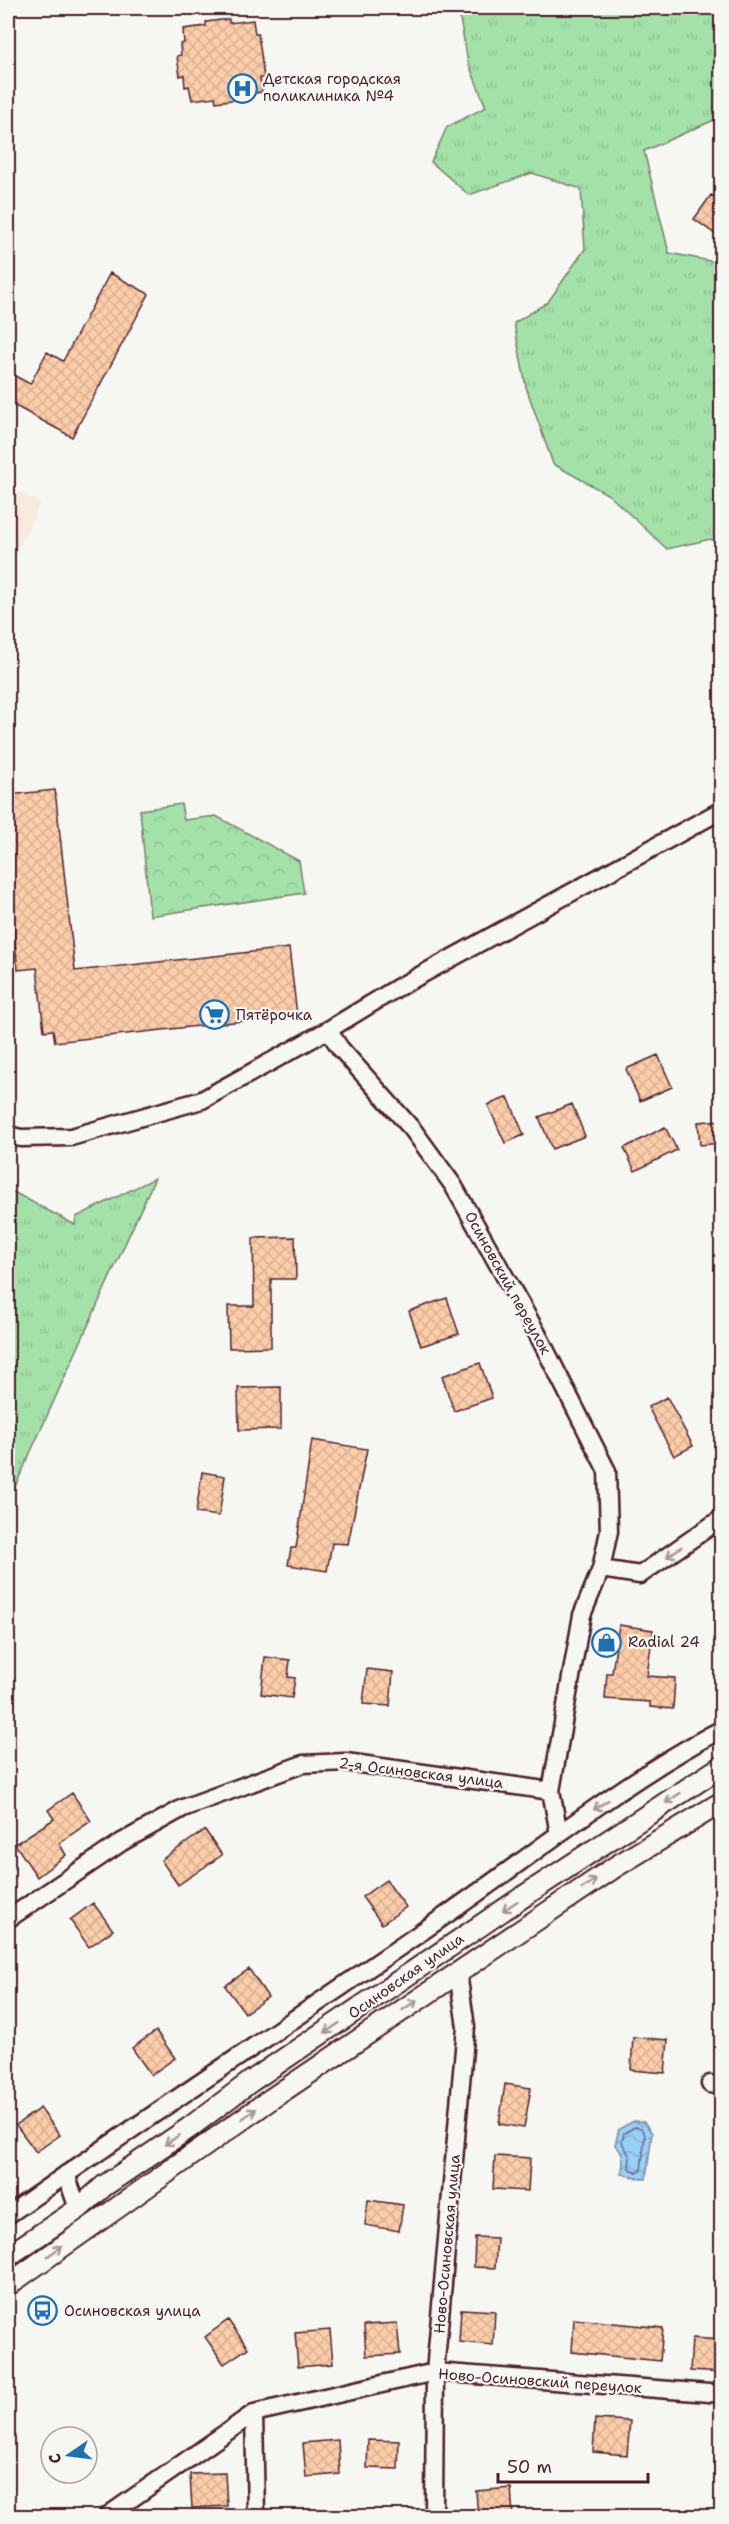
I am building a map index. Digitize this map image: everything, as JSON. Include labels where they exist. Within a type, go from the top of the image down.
[{"type":"street","points":[[8,1135],[21,1138],[71,1137],[202,1100],[328,1030],[397,988],[704,822],[722,810]]},
{"type":"street","name":"Осиновский переулок","points":[[328,1030],[340,1048],[413,1130],[453,1185],[538,1335],[607,1472],[609,1531],[601,1569],[582,1615],[550,1791],[559,1834]]},
{"type":"street","points":[[601,1569],[640,1575],[722,1518]]},
{"type":"street","points":[[8,2216],[66,2174],[436,1923],[559,1834],[680,1751],[722,1729]]},
{"type":"street","name":"2-я Осиновская улица","points":[[8,1919],[122,1842],[183,1808],[303,1764],[346,1762],[550,1791]]},
{"type":"street","name":"Осиновская улица","points":[[8,2256],[78,2209],[104,2186],[189,2128],[250,2082],[530,1892],[722,1766]]},
{"type":"street","name":"Осиновская улица","points":[[8,2285],[271,2099],[615,1867],[722,1802]]},
{"type":"street","name":"Ново-Осиновская улица","points":[[434,2517],[435,2372],[466,2027],[458,1973]]},
{"type":"street","points":[[66,2174],[78,2209]]},
{"type":"street","name":"Ново-Осиновский переулок","points":[[106,2517],[254,2413],[435,2372],[722,2394]]},
{"type":"street","points":[[254,2413],[256,2517]]},
{"type":"shaded area","points":[[8,486],[40,503],[8,571]]},
{"type":"green space","points":[[458,8],[699,8],[721,18],[721,117],[644,151],[669,253],[721,263],[721,549],[711,539],[667,549],[609,495],[553,464],[526,387],[514,323],[548,302],[585,249],[581,189],[532,173],[469,195],[431,162],[447,127],[486,107],[468,62]]},
{"type":"green space","points":[[181,804],[184,820],[216,816],[299,861],[304,893],[150,916],[140,810]]},
{"type":"green space","points":[[155,1178],[8,1502],[8,1189],[75,1225],[76,1217]]},
{"type":"water","points":[[634,2121],[644,2122],[652,2133],[646,2179],[621,2174],[623,2158],[615,2145],[619,2129]]},
{"type":"building","points":[[229,19],[229,23],[253,20],[255,34],[258,34],[264,78],[260,78],[262,92],[238,95],[239,99],[216,102],[215,97],[192,100],[189,86],[185,87],[184,75],[180,76],[177,56],[181,55],[180,44],[184,43],[183,29],[206,26],[206,22]]},
{"type":"building","points":[[711,195],[722,202],[722,224],[715,234],[694,219]]},
{"type":"building","points":[[110,273],[149,294],[72,437],[8,402],[8,372],[30,384],[47,352],[63,361]]},
{"type":"building","points":[[55,790],[75,971],[289,948],[297,1015],[55,1042],[53,1030],[44,1031],[37,968],[18,970],[8,877],[8,795]]},
{"type":"building","points":[[658,1055],[672,1087],[640,1101],[626,1069]]},
{"type":"building","points":[[508,1097],[524,1135],[505,1143],[488,1105]]},
{"type":"building","points":[[572,1104],[585,1136],[552,1149],[539,1117]]},
{"type":"building","points":[[722,1120],[722,1143],[700,1145],[698,1122]]},
{"type":"building","points":[[665,1127],[677,1150],[635,1171],[624,1148]]},
{"type":"building","points":[[295,1237],[296,1279],[271,1279],[271,1347],[229,1348],[228,1306],[254,1306],[253,1238]]},
{"type":"building","points":[[447,1298],[459,1334],[421,1346],[409,1311]]},
{"type":"building","points":[[480,1363],[492,1398],[454,1411],[442,1376]]},
{"type":"building","points":[[281,1387],[281,1429],[239,1430],[238,1388]]},
{"type":"building","points":[[667,1397],[693,1446],[674,1456],[648,1407]]},
{"type":"building","points":[[312,1440],[367,1449],[348,1544],[332,1543],[327,1571],[288,1565],[291,1548],[296,1548]]},
{"type":"building","points":[[202,1472],[225,1476],[219,1516],[196,1513]]},
{"type":"building","points":[[619,1625],[653,1630],[647,1676],[675,1678],[673,1709],[650,1707],[650,1702],[605,1699],[607,1673],[612,1673]]},
{"type":"building","points":[[265,1657],[290,1660],[288,1677],[295,1678],[292,1698],[261,1694]]},
{"type":"building","points":[[367,1669],[393,1672],[390,1706],[363,1704]]},
{"type":"building","points":[[72,1793],[91,1821],[59,1843],[66,1855],[37,1877],[15,1844],[54,1819],[48,1810]]},
{"type":"building","points":[[205,1830],[222,1855],[178,1885],[161,1860]]},
{"type":"building","points":[[386,1880],[406,1907],[382,1924],[362,1897]]},
{"type":"building","points":[[93,1903],[113,1930],[89,1947],[70,1920]]},
{"type":"building","points":[[249,1969],[268,1997],[245,2013],[225,1986]]},
{"type":"building","points":[[156,2031],[175,2058],[151,2075],[132,2048]]},
{"type":"building","points":[[633,2037],[668,2040],[665,2073],[631,2070]]},
{"type":"building","points":[[505,2084],[531,2088],[524,2128],[499,2124]]},
{"type":"building","points":[[40,2108],[60,2135],[36,2152],[16,2125]]},
{"type":"building","points":[[495,2156],[530,2158],[528,2191],[493,2189]]},
{"type":"building","points":[[368,2200],[403,2205],[399,2231],[365,2225]]},
{"type":"building","points":[[475,2237],[497,2238],[495,2268],[474,2267]]},
{"type":"building","points":[[461,2309],[495,2311],[493,2345],[459,2342]]},
{"type":"building","points":[[574,2319],[663,2328],[660,2361],[572,2352]]},
{"type":"building","points":[[228,2320],[248,2348],[224,2364],[205,2337]]},
{"type":"building","points":[[397,2323],[400,2354],[366,2356],[364,2325]]},
{"type":"building","points":[[330,2330],[333,2364],[298,2367],[295,2333]]},
{"type":"building","points":[[692,2338],[722,2340],[722,2373],[690,2371]]},
{"type":"building","points":[[595,2419],[630,2421],[627,2455],[593,2452]]},
{"type":"building","points":[[338,2440],[340,2474],[306,2477],[303,2443]]},
{"type":"building","points":[[368,2440],[399,2441],[398,2469],[367,2468]]},
{"type":"building","points":[[225,2473],[227,2506],[192,2508],[190,2474]]},
{"type":"building","points":[[511,2488],[513,2517],[478,2517],[476,2491]]},
{"type":"place","name":"Детская городская поликлиника №4","points":[[242,88]]},
{"type":"place","name":"Пятёрочка","points":[[215,1015]]},
{"type":"place","name":"Radial 24","points":[[607,1642]]},
{"type":"place","name":"Осиновская улица","points":[[43,2311]]}]
